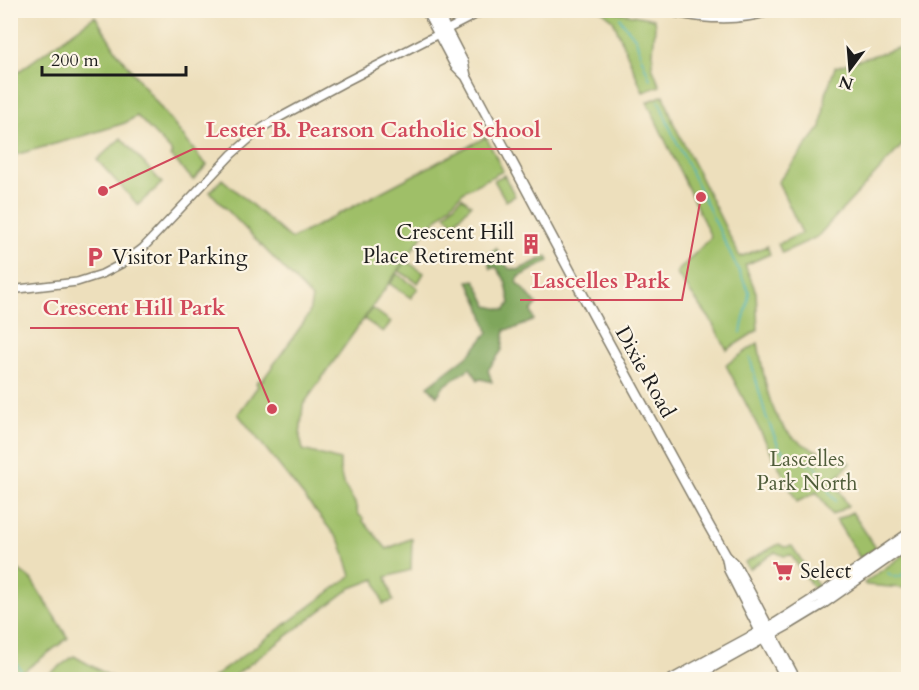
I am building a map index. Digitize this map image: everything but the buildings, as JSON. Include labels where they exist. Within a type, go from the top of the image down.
[{"type":"main road","name":"Dixie Road","points":[[426,10],[464,62],[466,76],[594,316],[726,556],[735,566],[787,680]]},
{"type":"main road","name":"Dixie Road","points":[[436,10],[442,32]]},
{"type":"main road","points":[[689,680],[766,633],[909,534]]},
{"type":"main road","points":[[671,680],[821,605],[909,544]]},
{"type":"main road","name":"Dixie Road","points":[[766,633],[796,680]]},
{"type":"street","points":[[10,290],[77,282],[123,264],[143,248],[232,154],[262,128],[485,10]]},
{"type":"street","points":[[660,10],[719,20],[747,18],[776,10]]},
{"type":"green space","points":[[602,11],[654,19],[652,66],[660,86],[643,92],[613,20]]},
{"type":"green space","points":[[95,16],[117,52],[207,165],[193,180],[171,156],[173,153],[137,116],[125,123],[11,156],[11,77]]},
{"type":"green space","points":[[908,45],[908,139],[817,237],[782,253],[778,244],[802,233],[778,182],[821,127],[826,94],[835,67]]},
{"type":"green space","points":[[664,95],[673,122],[740,257],[767,246],[770,254],[745,265],[756,292],[758,330],[727,350],[710,319],[676,273],[711,237],[647,102]]},
{"type":"green space","points":[[486,137],[503,171],[464,191],[425,232],[303,405],[300,437],[303,450],[340,460],[343,483],[355,503],[358,514],[387,549],[412,538],[411,570],[386,577],[393,601],[383,604],[375,579],[351,588],[230,679],[211,679],[351,576],[341,543],[238,414],[258,386],[256,383],[258,380],[262,381],[304,322],[309,313],[312,298],[210,192],[222,179],[291,239]]},
{"type":"green space","points":[[121,138],[162,183],[138,205],[97,160]]},
{"type":"green space","points":[[504,175],[515,196],[506,201],[494,180]]},
{"type":"green space","points":[[462,197],[471,205],[454,223],[445,215]]},
{"type":"green space","points":[[496,248],[508,268],[518,270],[547,256],[549,261],[519,277],[517,282],[537,304],[531,311],[534,320],[505,330],[502,350],[488,370],[492,382],[478,380],[470,368],[444,386],[437,396],[428,386],[471,353],[488,332],[480,305],[468,281],[475,280],[488,306],[505,310],[510,303],[505,280],[496,267],[491,269],[486,256]]},
{"type":"green space","points":[[406,261],[424,273],[418,283],[399,271]]},
{"type":"green space","points":[[397,274],[418,288],[411,298],[390,284]]},
{"type":"green space","points":[[372,308],[391,322],[383,332],[364,319]]},
{"type":"green space","name":"Lascelles Park North","points":[[758,343],[768,394],[785,429],[807,446],[850,463],[834,481],[848,506],[832,515],[817,492],[797,502],[726,365]]},
{"type":"green space","points":[[852,512],[876,548],[860,558],[836,520]]},
{"type":"green space","points":[[779,544],[784,547],[792,546],[819,587],[814,589],[791,555],[784,556],[775,552],[749,569],[745,562]]},
{"type":"green space","points":[[908,552],[908,584],[903,588],[864,583]]},
{"type":"green space","points":[[10,563],[31,579],[68,638],[12,680],[10,679]]},
{"type":"green space","points":[[74,656],[115,679],[42,679]]},
{"type":"waterway","points":[[620,18],[636,39],[650,79]]},
{"type":"waterway","points":[[659,101],[749,292],[741,333]]},
{"type":"waterway","points":[[750,358],[766,416],[779,447],[789,456],[816,467],[836,501]]},
{"type":"waterway","points":[[888,573],[898,577],[908,570]]},
{"type":"waterway","points":[[10,655],[21,670]]},
{"type":"place","name":"Lester B. Pearson Catholic School","points":[[103,191]]},
{"type":"place","name":"Lascelles Park","points":[[701,197]]},
{"type":"place","name":"Crescent Hill Place Retirement","points":[[531,244]]},
{"type":"place","name":"Visitor Parking","points":[[95,257]]},
{"type":"place","name":"Crescent Hill Park","points":[[272,409]]},
{"type":"place","name":"Select","points":[[783,571]]}]
